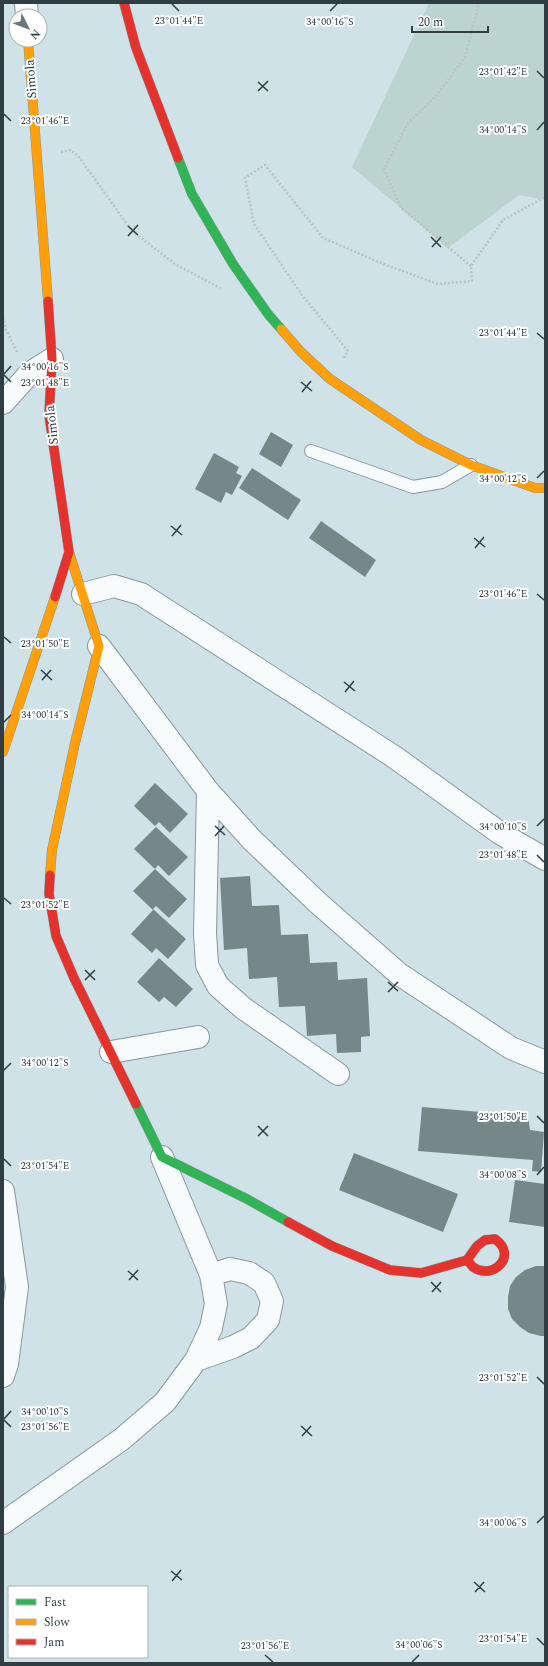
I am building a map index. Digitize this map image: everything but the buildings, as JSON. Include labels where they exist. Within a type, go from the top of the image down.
[{"type":"street","points":[[124,3],[136,48],[192,194],[233,264],[268,314],[301,352],[330,379],[421,440],[471,465],[535,488],[545,488]]},
{"type":"street","name":"Simola","points":[[3,752],[44,634],[69,552],[48,415],[52,360],[29,48]]},
{"type":"street","points":[[3,403],[30,373],[52,360]]},
{"type":"street","points":[[69,552],[99,646],[208,790],[251,839],[317,902],[398,974],[511,1048],[545,1062]]},
{"type":"street","points":[[83,594],[114,586],[140,594],[392,756],[500,833],[545,859]]},
{"type":"street","points":[[3,1523],[122,1439],[165,1402],[196,1360],[211,1328],[216,1304],[212,1275],[162,1157],[74,978],[56,936],[49,894],[52,850],[75,743],[99,646]]},
{"type":"street","points":[[208,790],[205,932],[207,965],[218,986],[243,1008],[338,1074]]},
{"type":"street","points":[[111,1052],[198,1037]]},
{"type":"street","points":[[162,1157],[247,1199],[332,1246],[390,1270],[421,1273],[467,1260]]},
{"type":"street","points":[[3,1191],[17,1287],[7,1364],[3,1376]]},
{"type":"street","points":[[196,1360],[233,1347],[251,1338],[268,1320],[270,1314],[272,1301],[264,1283],[249,1273],[230,1269],[212,1275]]},
{"type":"lane","points":[[311,451],[413,486],[442,482],[471,465]]},
{"type":"path","points":[[471,266],[401,208],[384,169],[408,123],[437,95],[466,57],[479,3]]},
{"type":"path","points":[[58,155],[62,152],[71,150],[79,157],[132,231],[174,264],[221,289]]},
{"type":"path","points":[[330,379],[348,351],[302,295],[254,224],[245,178],[265,165],[323,238],[386,266],[438,284],[472,281],[471,266],[503,220],[545,196]]},
{"type":"path","points":[[3,317],[6,330],[13,345],[30,373]]},
{"type":"green space","points":[[429,3],[545,3],[545,200],[519,195],[448,248],[352,167]]},
{"type":"traffic: fast","points":[[178,158],[192,194],[233,264],[268,314],[281,329]]},
{"type":"traffic: fast","points":[[136,1104],[162,1157],[247,1199],[288,1222]]},
{"type":"traffic: slow","points":[[29,48],[48,301]]},
{"type":"traffic: slow","points":[[281,329],[301,352],[330,379],[421,440],[471,465],[535,488],[545,488]]},
{"type":"traffic: slow","points":[[50,875],[52,850],[75,743],[99,646],[69,552]]},
{"type":"traffic: slow","points":[[3,752],[55,597]]},
{"type":"traffic: jam","points":[[124,3],[136,48],[178,158]]},
{"type":"traffic: jam","points":[[48,301],[52,359],[49,415],[69,552],[55,597]]},
{"type":"traffic: jam","points":[[50,875],[49,894],[56,936],[74,978],[136,1104]]},
{"type":"traffic: jam","points":[[288,1222],[332,1246],[390,1270],[421,1273],[467,1260],[477,1246],[485,1240],[495,1239],[502,1246],[504,1259],[495,1269],[480,1271],[473,1267],[467,1260]]}]
